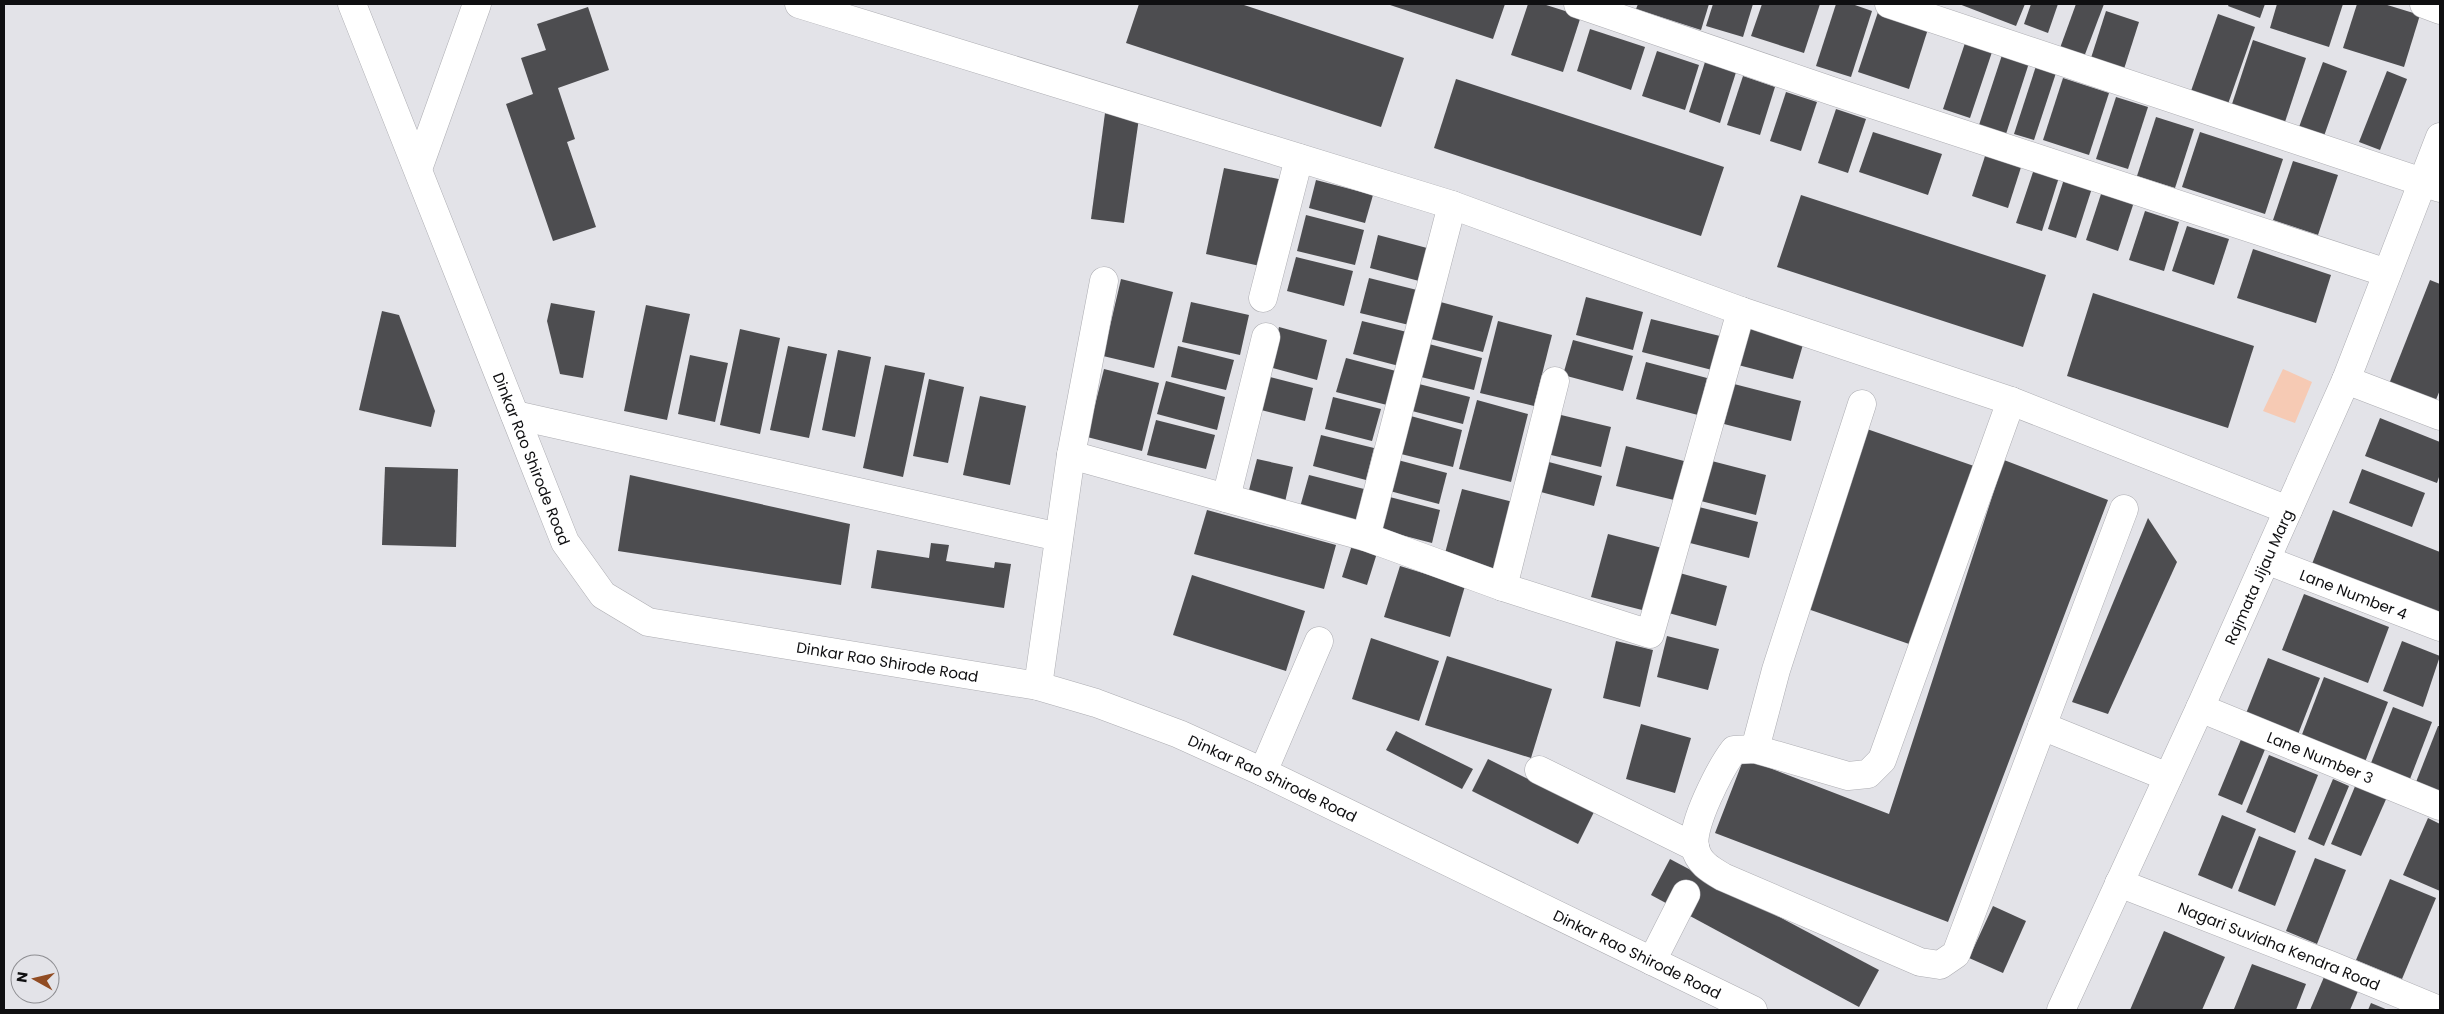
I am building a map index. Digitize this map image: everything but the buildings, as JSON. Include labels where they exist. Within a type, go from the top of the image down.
[{"type":"street","name":"Dinkar Rao Shirode Road","points":[[352,4],[565,542],[603,595],[648,622],[1038,686],[1096,703],[1179,734],[1263,772],[1753,1010]]},
{"type":"street","points":[[418,169],[477,4]]},
{"type":"street","points":[[799,4],[1452,205],[1742,311],[2011,401],[2288,510]]},
{"type":"street","points":[[1578,4],[1832,91],[2387,273]]},
{"type":"street","points":[[1889,4],[2431,185]]},
{"type":"street","points":[[2424,4],[2440,10]]},
{"type":"street","name":"Rajmata Jijau Marg","points":[[2062,1010],[2200,708],[2346,380],[2387,273],[2431,185],[2440,137]]},
{"type":"street","points":[[1263,298],[1299,158]]},
{"type":"street","points":[[1366,537],[1452,205]]},
{"type":"street","points":[[1038,686],[1070,455],[1104,281]]},
{"type":"street","points":[[1070,455],[1366,537],[1503,587],[1650,634],[1742,311]]},
{"type":"street","points":[[1226,498],[1266,337]]},
{"type":"street","points":[[2346,380],[2440,416]]},
{"type":"street","points":[[1503,587],[1555,381]]},
{"type":"street","points":[[1694,847],[1696,827],[1722,767],[1734,750],[1755,749],[1848,776],[1868,774],[1882,760],[2011,401]]},
{"type":"street","points":[[1755,749],[1776,670],[1862,404]]},
{"type":"street","points":[[516,415],[1059,538]]},
{"type":"street","points":[[1539,770],[1694,847],[1704,865],[1724,877],[1920,962],[1940,965],[1956,954],[1963,940],[2124,509]]},
{"type":"street","name":"Lane Number 4","points":[[2266,560],[2440,627]]},
{"type":"street","points":[[1263,772],[1319,641]]},
{"type":"street","name":"Lane Number 3","points":[[2200,708],[2440,806]]},
{"type":"street","points":[[2042,726],[2168,777]]},
{"type":"street","name":"Nagari Suvidha Kendra Road","points":[[2119,883],[2330,965],[2439,1010]]},
{"type":"street","points":[[1652,961],[1686,894]]},
{"type":"shaded area","points":[[2283,369],[2312,382],[2295,423],[2263,411]]}]
